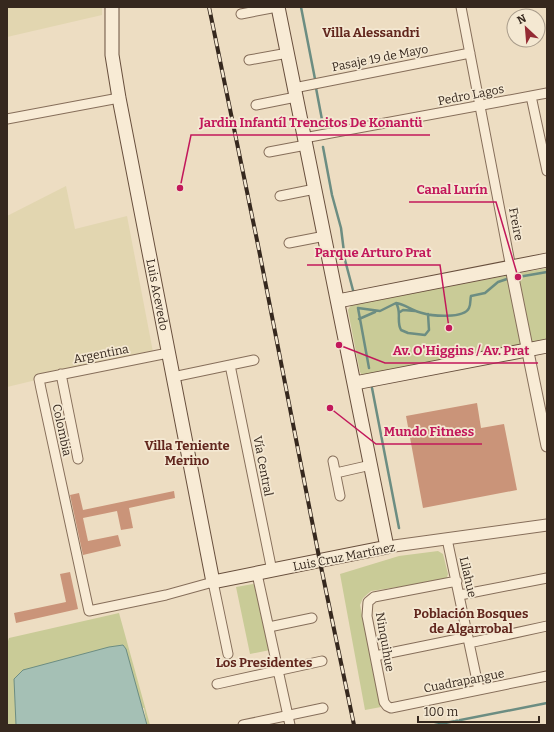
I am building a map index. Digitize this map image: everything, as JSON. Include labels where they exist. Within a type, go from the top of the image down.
[{"type":"main road","name":"Luis Acevedo","points":[[112,7],[112,55],[118,98],[213,582]]},
{"type":"main road","points":[[278,7],[356,383],[388,548]]},
{"type":"main road","points":[[338,301],[547,260]]},
{"type":"main road","points":[[356,383],[547,346]]},
{"type":"main road","name":"Luis Cruz Martínez","points":[[213,582],[388,548]]},
{"type":"street","points":[[241,14],[278,7]]},
{"type":"street","name":"Freire","points":[[461,7],[547,446]]},
{"type":"street","name":"Pasaje 19 de Mayo","points":[[256,105],[295,92],[470,52]]},
{"type":"street","points":[[249,60],[288,53]]},
{"type":"street","name":"Pedro Lagos","points":[[270,152],[305,142],[547,93]]},
{"type":"street","points":[[532,96],[547,171]]},
{"type":"street","points":[[7,119],[118,98]]},
{"type":"street","points":[[280,196],[315,189]]},
{"type":"street","points":[[289,243],[326,236]]},
{"type":"street","name":"Argentina","points":[[39,379],[168,353]]},
{"type":"street","points":[[173,377],[254,360]]},
{"type":"street","name":"Vía Central","points":[[230,365],[272,571]]},
{"type":"street","name":"Colombia","points":[[61,374],[78,459]]},
{"type":"street","name":"Colombia","points":[[39,379],[89,611],[166,595],[213,582]]},
{"type":"street","points":[[333,461],[340,496]]},
{"type":"street","points":[[336,473],[371,465]]},
{"type":"street","name":"Luis Cruz Martínez","points":[[388,548],[547,525]]},
{"type":"street","name":"Lilahue","points":[[447,539],[479,690]]},
{"type":"street","points":[[257,574],[290,725]]},
{"type":"street","points":[[460,595],[547,578]]},
{"type":"street","name":"Ninquihue","points":[[387,706],[384,702],[366,606],[374,597],[457,581]]},
{"type":"street","points":[[213,582],[228,654]]},
{"type":"street","points":[[268,627],[312,618]]},
{"type":"street","points":[[375,656],[547,626]]},
{"type":"street","points":[[217,684],[322,661]]},
{"type":"street","name":"Cuadrapangue","points":[[387,706],[391,708],[547,676]]},
{"type":"street","points":[[243,725],[323,708]]},
{"type":"shaded area","points":[[7,7],[102,7],[102,15],[7,37]]},
{"type":"shaded area","points":[[66,186],[75,229],[127,216],[153,352],[7,387],[7,216]]},
{"type":"shaded area","points":[[123,645],[126,649],[147,725],[16,725],[14,679],[23,670],[109,647]]},
{"type":"green space","points":[[547,268],[547,341],[362,375],[360,372],[348,310],[351,305]]},
{"type":"green space","points":[[438,551],[443,554],[448,574],[446,580],[371,591],[363,598],[360,605],[381,707],[365,710],[340,574],[399,556]]},
{"type":"green space","points":[[253,584],[256,585],[270,650],[250,654],[236,587]]},
{"type":"green space","points":[[119,613],[150,725],[147,725],[144,708],[14,679],[16,725],[7,725],[7,644],[9,638]]},
{"type":"building","points":[[477,403],[481,428],[504,424],[517,490],[423,508],[406,416]]},
{"type":"building","points":[[174,491],[175,498],[129,508],[133,528],[121,530],[117,511],[83,518],[88,541],[118,535],[121,546],[83,555],[70,495],[79,493],[83,510]]},
{"type":"building","points":[[70,572],[78,609],[16,623],[14,613],[66,602],[60,574]]},
{"type":"waterway","points":[[301,7],[315,79]]},
{"type":"waterway","points":[[316,88],[323,125]]},
{"type":"waterway","points":[[323,147],[332,195],[341,228],[345,260],[354,294]]},
{"type":"waterway","points":[[518,277],[547,272]]},
{"type":"waterway","points":[[369,368],[358,308],[380,311],[396,303],[427,314],[440,316],[461,314],[469,308],[471,296],[485,293],[498,282],[507,279]]},
{"type":"waterway","points":[[396,303],[399,310],[399,323],[401,330],[408,333],[425,335],[429,330],[428,314]]},
{"type":"waterway","points":[[400,312],[403,310],[415,311]]},
{"type":"waterway","points":[[359,319],[375,312]]},
{"type":"waterway","points":[[372,388],[399,528]]},
{"type":"waterway","points":[[435,725],[547,703]]},
{"type":"railway","points":[[209,7],[354,725]]},
{"type":"place","name":"Jardin Infantíl Trencitos De Konantü","points":[[180,188]]},
{"type":"place","name":"Canal Lurín","points":[[518,277]]},
{"type":"place","name":"Parque Arturo Prat","points":[[449,328]]},
{"type":"place","name":"Av. O'Higgins / Av. Prat","points":[[339,345]]},
{"type":"place","name":"Mundo Fitness","points":[[330,408]]},
{"type":"district","name":"Villa Alessandri","points":[[371,32]]},
{"type":"district","name":"Villa Teniente Merino","points":[[187,452]]},
{"type":"district","name":"Población Bosques de Algarrobal","points":[[471,620]]},
{"type":"district","name":"Los Presidentes","points":[[264,662]]}]
